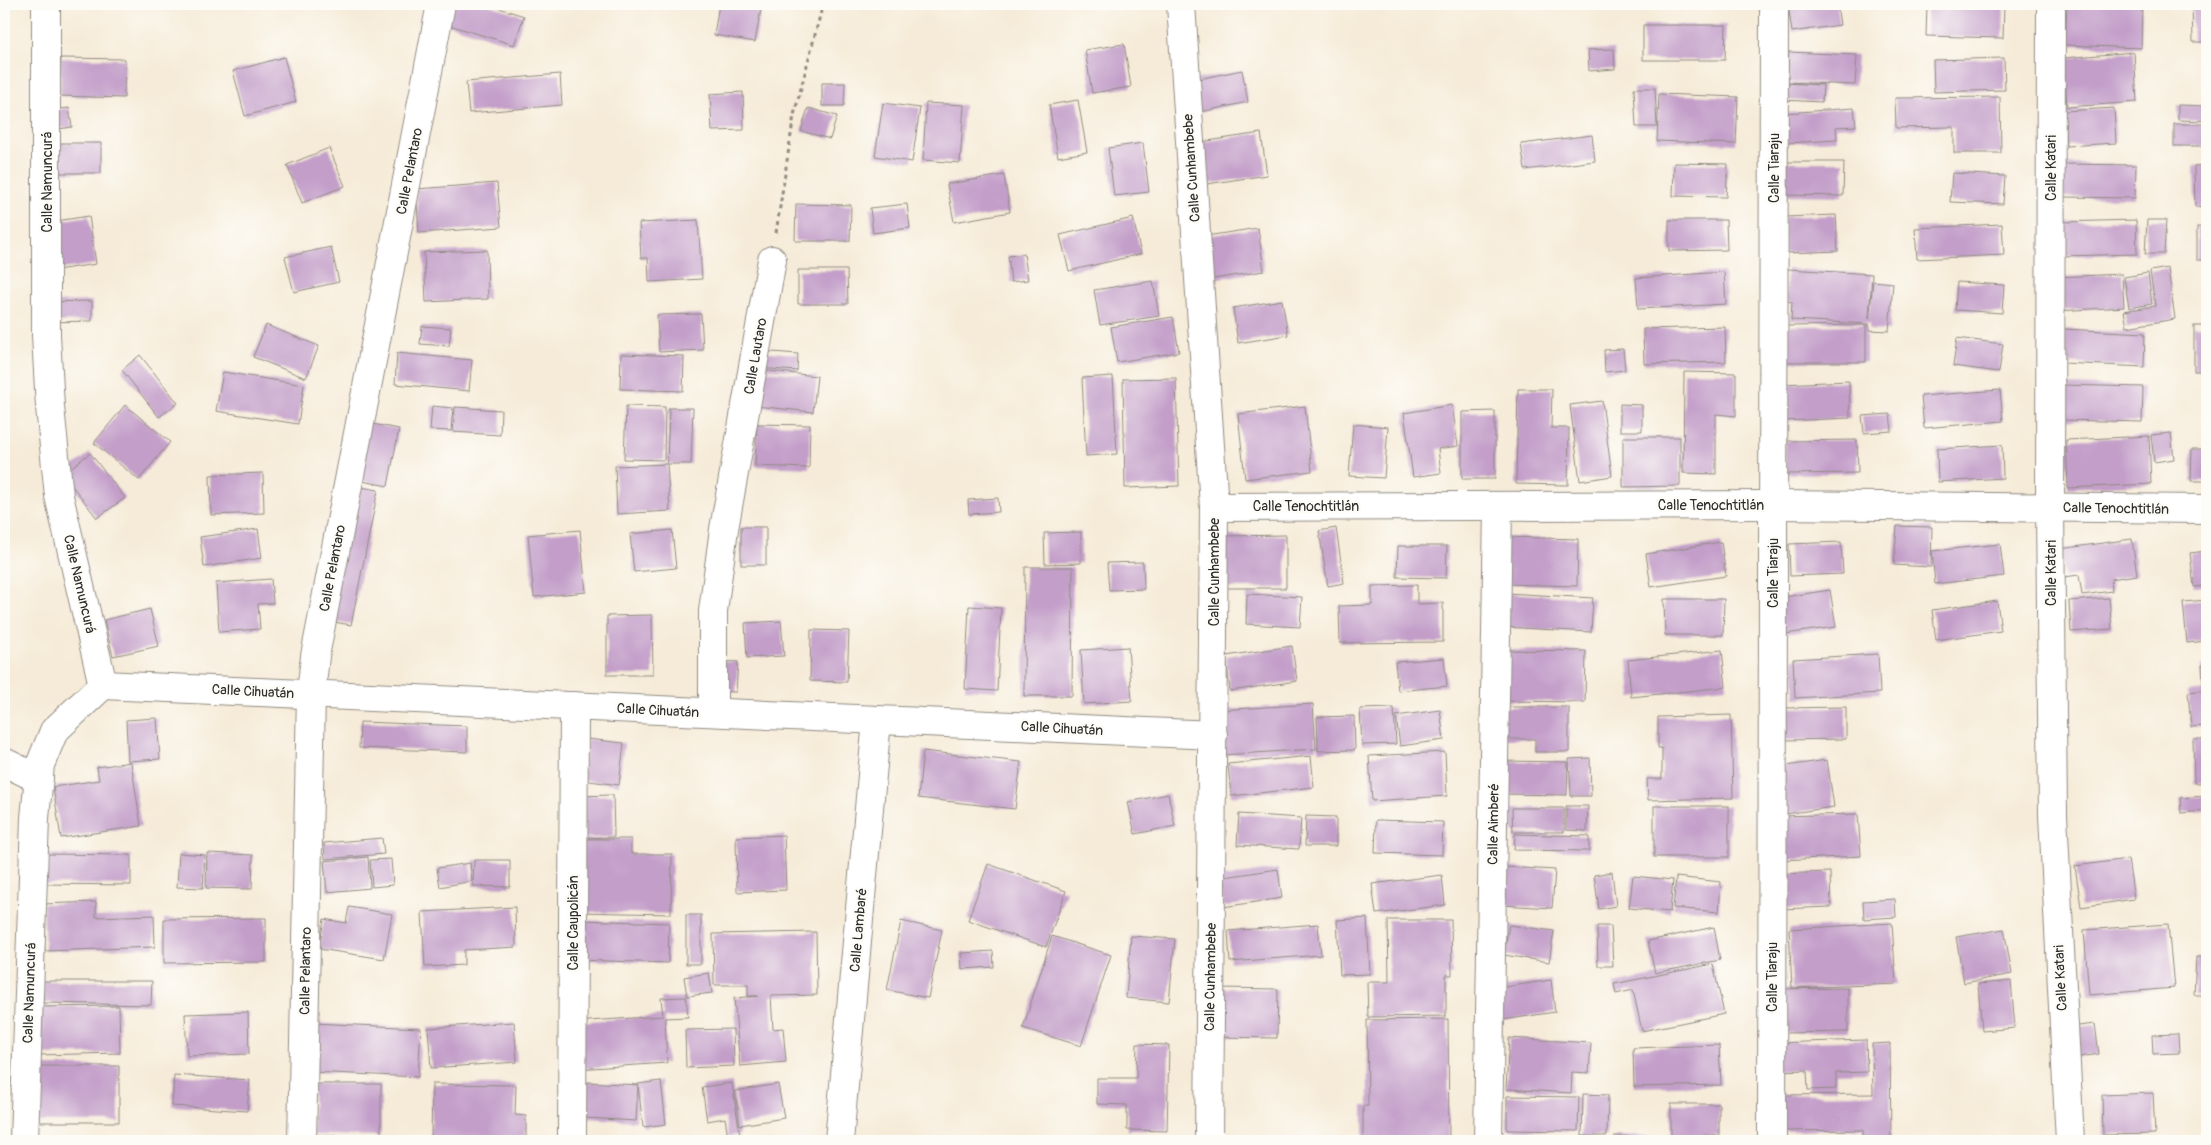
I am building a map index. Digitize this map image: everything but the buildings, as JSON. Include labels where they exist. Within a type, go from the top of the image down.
[{"type":"street","name":"Calle Namuncurá","points":[[24,1141],[35,818],[40,765],[54,731],[103,685],[59,496],[50,407],[46,335],[46,4]]},
{"type":"street","name":"Calle Pelantaro","points":[[302,1141],[311,694],[316,656],[441,4]]},
{"type":"street","name":"Calle Cunhambebe","points":[[1180,4],[1214,507],[1209,1141]]},
{"type":"street","name":"Calle Tiaraju","points":[[1772,1141],[1774,4]]},
{"type":"street","name":"Calle Katari","points":[[2051,4],[2050,507],[2053,815],[2070,1141]]},
{"type":"street","name":"Calle Lautaro","points":[[713,712],[713,611],[724,529],[772,260]]},
{"type":"street","name":"Calle Tenochtitlán","points":[[1214,507],[1774,505],[2207,509]]},
{"type":"street","name":"Calle Aimberé","points":[[1488,1141],[1498,506]]},
{"type":"street","name":"Calle Cihuatán","points":[[103,685],[1212,735]]},
{"type":"street","name":"Calle Caupolicán","points":[[572,1141],[574,706]]},
{"type":"street","name":"Calle Lambaré","points":[[839,1141],[877,720]]},
{"type":"street","points":[[4,762],[39,780]]},
{"type":"path","points":[[772,260],[794,115],[823,4]]}]
